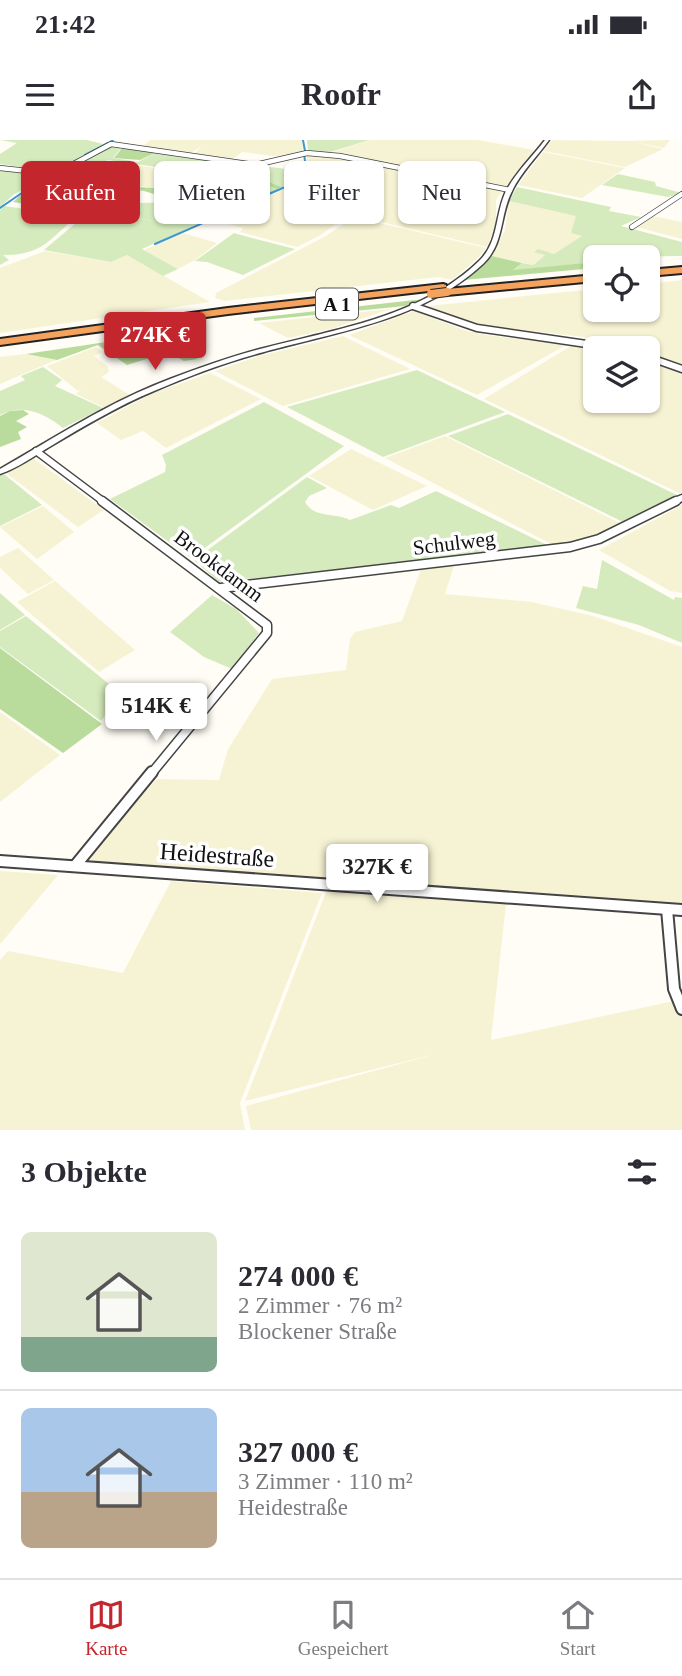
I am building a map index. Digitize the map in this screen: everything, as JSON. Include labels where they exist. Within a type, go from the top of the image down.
[{"type":"highway","points":[[660,266],[682,264]]},
{"type":"highway","points":[[660,272],[682,270]]},
{"type":"highway","name":"A 1","points":[[0,348],[235,313],[431,293],[458,285],[583,276]]},
{"type":"highway","name":"A 1","points":[[0,342],[445,289],[583,276]]},
{"type":"street","points":[[0,472],[124,402],[155,388],[248,355],[347,330],[413,306],[454,284],[491,252],[500,231],[504,201],[547,140]]},
{"type":"street","points":[[80,161],[113,144],[255,165],[302,153],[331,155],[510,190]]},
{"type":"street","points":[[0,167],[21,170]]},
{"type":"street","points":[[632,228],[682,194]]},
{"type":"street","points":[[413,306],[477,328],[583,343]]},
{"type":"street","points":[[660,361],[682,369]]},
{"type":"street","name":"Brookdamm","points":[[36,452],[267,625],[267,633],[75,866]]},
{"type":"street","name":"Schulweg","points":[[221,588],[570,547],[599,539],[682,498]]},
{"type":"street","name":"Heidestraße","points":[[0,861],[682,910]]},
{"type":"street","points":[[667,909],[674,989],[682,1009]]},
{"type":"shaded area","points":[[150,140],[302,140],[303,152],[282,157],[242,152],[231,160],[193,155],[202,146],[190,154],[142,147]]},
{"type":"shaded area","points":[[370,140],[478,140],[534,150],[505,188],[486,184],[486,161],[398,161],[398,167],[384,164],[384,161],[369,161],[329,153]]},
{"type":"shaded area","points":[[552,140],[670,140],[664,148],[633,142],[663,149],[625,167],[543,151]]},
{"type":"shaded area","points":[[543,152],[625,168],[582,198],[518,185]]},
{"type":"shaded area","points":[[323,154],[358,161],[307,161],[306,155]]},
{"type":"shaded area","points":[[140,166],[154,168],[154,188],[140,186]]},
{"type":"shaded area","points":[[384,166],[398,169],[398,224],[486,224],[486,187],[503,190],[496,200],[496,223],[487,247],[384,223]]},
{"type":"shaded area","points":[[284,189],[284,224],[336,224],[297,247],[240,232],[243,228],[228,224],[270,224],[270,195]]},
{"type":"shaded area","points":[[509,201],[577,216],[583,236],[554,254],[547,253],[532,265],[492,256],[505,230]]},
{"type":"shaded area","points":[[652,216],[682,222],[682,239],[636,227]]},
{"type":"shaded area","points":[[344,224],[384,224],[486,248],[452,280],[438,277],[225,301],[215,298],[216,293],[326,236]]},
{"type":"shaded area","points":[[183,233],[217,243],[178,269],[144,250]]},
{"type":"shaded area","points":[[45,251],[111,262],[127,255],[210,302],[0,333],[0,268]]},
{"type":"shaded area","points":[[682,280],[682,365],[660,358],[660,336],[583,337],[476,325],[428,306],[583,290],[583,322],[660,322],[660,283]]},
{"type":"shaded area","points":[[390,309],[331,329],[288,338],[259,323]]},
{"type":"shaded area","points":[[414,311],[464,330],[486,335],[568,344],[477,395],[349,335]]},
{"type":"shaded area","points":[[343,336],[410,369],[283,406],[215,371],[259,356]]},
{"type":"shaded area","points":[[574,344],[583,346],[583,413],[660,413],[660,366],[682,373],[682,492],[679,493],[484,399]]},
{"type":"shaded area","points":[[96,347],[102,352],[94,356],[108,367],[109,372],[101,377],[130,395],[105,408],[76,394],[82,389],[78,391],[47,366]]},
{"type":"shaded area","points":[[24,354],[56,360],[0,384],[0,357]]},
{"type":"shaded area","points":[[210,373],[261,399],[166,448],[143,431],[121,440],[97,423],[151,394]]},
{"type":"shaded area","points":[[445,436],[622,524],[599,536],[555,546],[385,458]]},
{"type":"shaded area","points":[[351,449],[427,486],[373,510],[309,476]]},
{"type":"shaded area","points":[[33,458],[104,510],[78,527],[6,473]]},
{"type":"shaded area","points":[[682,505],[682,593],[670,591],[599,550]]},
{"type":"shaded area","points":[[43,506],[74,532],[37,559],[0,527]]},
{"type":"shaded area","points":[[18,548],[54,580],[28,594],[0,568],[0,557]]},
{"type":"shaded area","points":[[454,566],[445,594],[532,602],[593,616],[682,647],[682,904],[425,888],[94,862],[90,859],[90,854],[157,779],[219,780],[228,749],[272,679],[346,670],[350,639],[355,632],[402,621],[421,569]]},
{"type":"shaded area","points":[[55,581],[135,650],[99,672],[17,602]]},
{"type":"shaded area","points":[[0,712],[60,755],[0,802]]},
{"type":"shaded area","points":[[0,871],[58,875],[0,944]]},
{"type":"shaded area","points":[[171,881],[322,893],[240,1103],[245,1130],[0,1130],[0,960],[8,951],[123,973]]},
{"type":"shaded area","points":[[326,892],[506,904],[491,1040],[674,1001],[682,1015],[682,1130],[251,1130],[246,1106],[436,1054],[245,1101]]},
{"type":"green space","points":[[0,140],[87,140],[103,144],[74,161],[21,161],[21,167],[0,164],[0,154],[17,143]]},
{"type":"green space","points":[[307,140],[369,140],[327,153],[308,152]]},
{"type":"green space","points":[[109,145],[116,146],[85,161],[80,161]]},
{"type":"green space","points":[[116,146],[220,161],[157,152],[140,160],[114,158],[122,148]]},
{"type":"green space","points":[[111,147],[121,148],[113,158],[132,161],[108,160],[85,161]]},
{"type":"green space","points":[[157,152],[215,161],[154,161],[154,167],[140,165],[140,161]]},
{"type":"green space","points":[[270,167],[284,169],[282,187],[270,183]]},
{"type":"green space","points":[[0,170],[21,172],[21,191],[0,207]]},
{"type":"green space","points":[[618,174],[655,182],[656,186],[682,193],[668,197],[602,185]]},
{"type":"green space","points":[[270,182],[282,187],[270,193],[276,189],[270,186]]},
{"type":"green space","points":[[140,187],[154,188],[154,194],[140,190]]},
{"type":"green space","points":[[517,187],[611,207],[609,211],[641,217],[621,226],[682,242],[682,256],[660,256],[660,245],[583,245],[583,263],[512,271],[522,263],[533,265],[545,255],[534,252],[538,249],[554,254],[582,236],[571,233],[576,216],[509,201]]},
{"type":"green space","points":[[21,195],[21,203],[13,202]]},
{"type":"green space","points":[[140,203],[154,203],[154,221],[140,219]]},
{"type":"green space","points":[[4,206],[21,208],[21,224],[68,224],[36,249],[16,255],[3,255],[9,260],[0,265],[0,210]]},
{"type":"green space","points":[[140,219],[154,221],[154,224],[198,224],[142,249],[178,269],[163,276],[127,255],[111,262],[44,250],[75,224],[140,224]]},
{"type":"green space","points":[[234,233],[295,249],[243,275],[207,262],[195,261]]},
{"type":"green space","points":[[492,256],[522,263],[513,270],[583,263],[583,269],[463,280]]},
{"type":"green space","points":[[424,299],[405,306],[254,321],[254,318]]},
{"type":"green space","points":[[153,335],[197,356],[197,359],[184,361],[169,352],[127,365],[98,345],[57,360],[26,354]]},
{"type":"green space","points":[[43,367],[62,380],[55,386],[103,408],[63,428],[33,411],[17,410],[0,415],[0,391],[25,380],[21,376]]},
{"type":"green space","points":[[417,370],[505,412],[383,457],[287,407]]},
{"type":"green space","points":[[264,402],[344,446],[191,558],[110,499],[165,472],[166,465],[162,455]]},
{"type":"green space","points":[[23,410],[29,414],[16,421],[27,427],[18,432],[21,439],[0,447],[0,416],[10,411]]},
{"type":"green space","points":[[508,414],[677,495],[625,523],[448,436]]},
{"type":"green space","points":[[4,474],[42,505],[0,526],[0,476]]},
{"type":"green space","points":[[307,477],[327,488],[309,496],[305,502],[319,513],[350,520],[391,505],[399,508],[436,491],[549,546],[219,582],[194,560]]},
{"type":"green space","points":[[602,560],[674,600],[675,597],[682,598],[682,643],[639,625],[576,608],[583,586],[597,589]]},
{"type":"green space","points":[[0,593],[25,615],[0,630]]},
{"type":"green space","points":[[212,595],[236,609],[259,633],[232,669],[204,657],[170,632]]},
{"type":"green space","points":[[26,616],[121,694],[101,721],[0,647],[0,631]]},
{"type":"green space","points":[[0,648],[102,724],[63,753],[0,709]]},
{"type":"waterway","points":[[303,140],[305,151]]},
{"type":"waterway","points":[[85,155],[108,143]]},
{"type":"waterway","points":[[155,244],[301,180],[306,170],[304,153]]},
{"type":"waterway","points":[[0,208],[21,194]]}]
